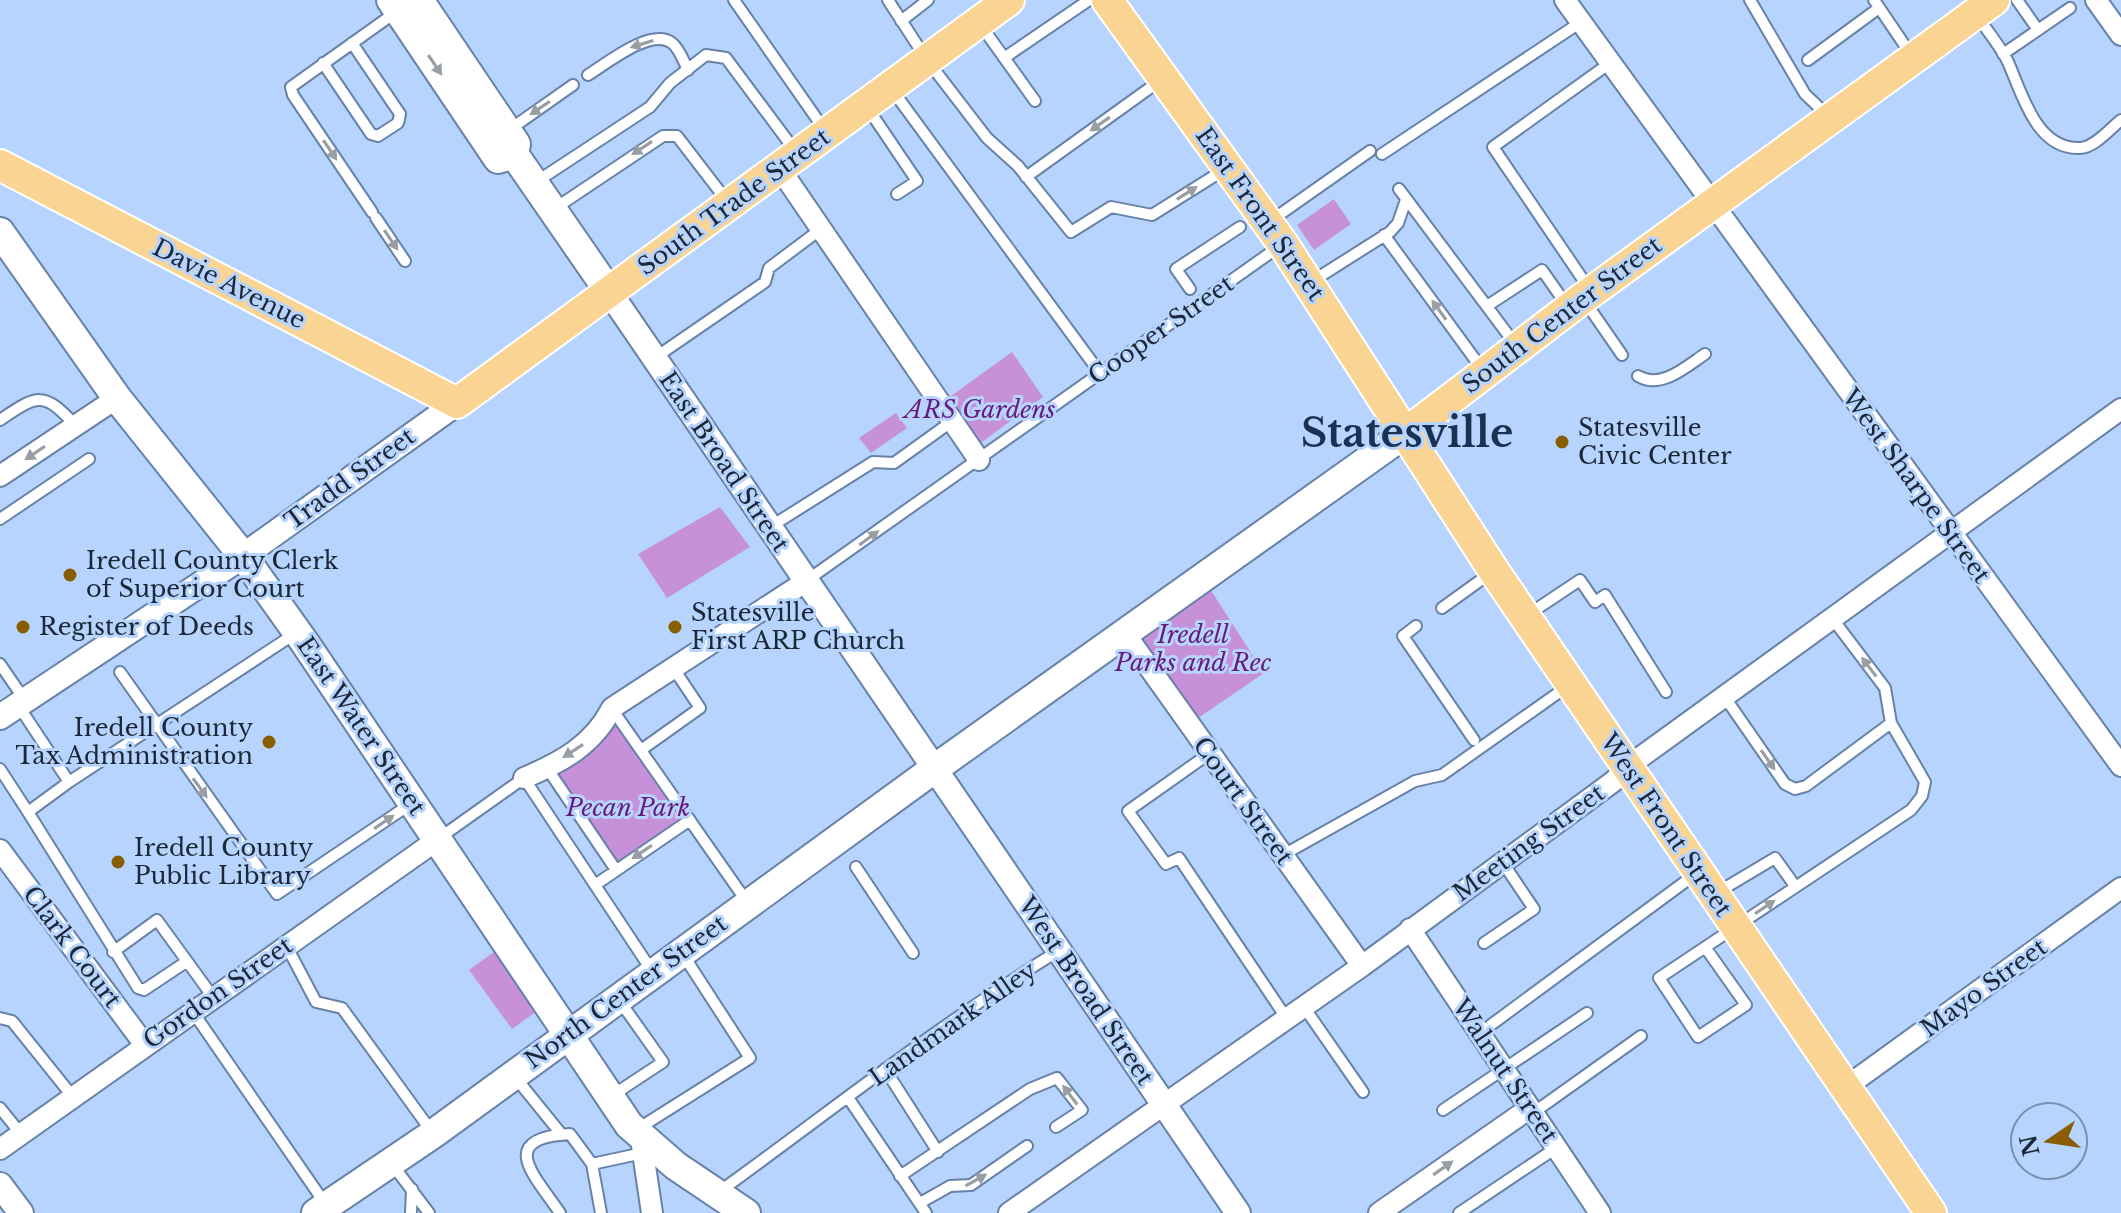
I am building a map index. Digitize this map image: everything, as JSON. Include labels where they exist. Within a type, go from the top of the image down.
[{"type":"main road","name":"South Trade Street","points":[[457,403],[1009,0]]},
{"type":"main road","name":"East Front Street","points":[[1107,0],[1227,167],[1263,231],[1309,283],[1406,433]]},
{"type":"main road","name":"East Broad Street","points":[[406,3],[498,159],[511,142],[534,183],[610,293]]},
{"type":"main road","name":"South Center Street","points":[[934,769],[1406,433],[1581,299],[1985,7]]},
{"type":"main road","name":"Davie Avenue","points":[[0,165],[457,403]]},
{"type":"main road","name":"East Water Street","points":[[0,232],[117,398],[243,556],[297,632],[415,802],[437,840],[640,1141],[746,1213]]},
{"type":"main road","name":"West Front Street","points":[[1406,433],[1494,571],[1931,1213]]},
{"type":"main road","name":"North Center Street","points":[[323,1211],[934,769]]},
{"type":"street","name":"West Sharpe Street","points":[[1565,0],[2121,766]]},
{"type":"street","points":[[2096,0],[2121,35]]},
{"type":"street","points":[[789,162],[821,229],[979,460]]},
{"type":"street","name":"East Broad Street","points":[[610,293],[656,371],[934,769]]},
{"type":"street","points":[[0,476],[117,398]]},
{"type":"street","name":"Tradd Street","points":[[14,708],[243,556],[457,403]]},
{"type":"street","name":"Meeting Street","points":[[1020,1210],[1362,966],[1614,781],[1627,767],[2121,409]]},
{"type":"street","points":[[524,778],[547,768],[599,733],[612,708],[805,582]]},
{"type":"street","name":"Court Street","points":[[1126,635],[1362,966]]},
{"type":"street","name":"West Broad Street","points":[[934,769],[1238,1213]]},
{"type":"street","name":"Gordon Street","points":[[0,1149],[437,840]]},
{"type":"street","name":"Clark Court","points":[[0,850],[145,1045]]},
{"type":"street","name":"Mayo Street","points":[[1846,1087],[2121,888]]},
{"type":"street","name":"Walnut Street","points":[[1410,929],[1600,1213]]},
{"type":"street","points":[[1379,1213],[1532,1111]]},
{"type":"street","points":[[640,1141],[652,1213]]},
{"type":"street","points":[[0,1185],[21,1213]]},
{"type":"lane","points":[[734,0],[827,134]]},
{"type":"lane","points":[[888,0],[927,60],[987,138],[1026,177],[1071,232],[1111,207],[1152,215],[1227,167]]},
{"type":"lane","points":[[901,21],[928,0]]},
{"type":"lane","points":[[1004,58],[1089,0]]},
{"type":"lane","points":[[1750,0],[1805,94],[1831,118]]},
{"type":"lane","points":[[2017,0],[2038,30]]},
{"type":"lane","points":[[405,261],[293,95],[291,87],[406,3]]},
{"type":"lane","points":[[1808,60],[1876,4],[1913,58]]},
{"type":"lane","points":[[1985,7],[2035,123],[2067,146],[2088,146],[2121,120]]},
{"type":"lane","points":[[2003,54],[2070,8]]},
{"type":"lane","points":[[979,22],[1035,101]]},
{"type":"lane","points":[[1382,154],[1581,22]]},
{"type":"lane","points":[[588,75],[634,45],[663,39],[674,43],[688,70]]},
{"type":"lane","points":[[323,63],[371,134],[378,136],[398,123],[400,114],[352,43]]},
{"type":"lane","points":[[534,183],[650,107],[670,83],[706,55],[726,58],[789,162]]},
{"type":"lane","points":[[1610,63],[1493,147],[1581,299],[1622,355]]},
{"type":"lane","points":[[1026,177],[1163,78]]},
{"type":"lane","points":[[511,142],[573,85]]},
{"type":"lane","points":[[890,87],[1100,373]]},
{"type":"lane","points":[[866,105],[917,181],[897,194]]},
{"type":"lane","points":[[552,210],[663,136],[677,136],[728,204]]},
{"type":"lane","points":[[1190,289],[1176,269],[1263,231],[1370,151]]},
{"type":"lane","points":[[1399,189],[1517,348]]},
{"type":"lane","points":[[1309,283],[1384,235],[1398,223],[1406,200]]},
{"type":"lane","points":[[656,371],[765,282],[769,268],[821,229]]},
{"type":"lane","name":"Cooper Street","points":[[805,582],[1100,373],[1263,231]]},
{"type":"lane","points":[[1384,235],[1485,373]]},
{"type":"lane","points":[[1487,306],[1542,270],[1581,299]]},
{"type":"lane","points":[[1638,376],[1650,381],[1670,377],[1705,354]]},
{"type":"lane","points":[[0,420],[29,400],[43,398],[57,406],[76,426]]},
{"type":"lane","points":[[768,528],[873,462],[894,463],[951,422]]},
{"type":"lane","points":[[0,519],[89,459]]},
{"type":"lane","points":[[1442,608],[1494,571]]},
{"type":"lane","points":[[1525,617],[1580,580],[1595,602],[1605,595],[1666,692]]},
{"type":"lane","points":[[1705,947],[1746,1005],[1698,1037],[1659,978],[1795,886],[1911,810],[1922,796],[1925,782],[1891,723],[1885,688],[1832,618]]},
{"type":"lane","points":[[1416,626],[1403,636],[1474,740]]},
{"type":"lane","points":[[28,812],[297,632]]},
{"type":"lane","points":[[0,664],[14,708],[69,782]]},
{"type":"lane","points":[[641,750],[700,708],[674,669]]},
{"type":"lane","points":[[120,672],[277,894],[415,802]]},
{"type":"lane","points":[[1283,855],[1415,781],[1442,775],[1571,684]]},
{"type":"lane","points":[[1724,696],[1785,784],[1795,789],[1806,786],[1891,723]]},
{"type":"lane","points":[[612,708],[748,904]]},
{"type":"lane","points":[[1210,753],[1128,811],[1166,864],[1179,858],[1296,1013],[1363,1092]]},
{"type":"lane","points":[[547,768],[616,870]]},
{"type":"lane","points":[[0,769],[138,988],[144,990],[186,962]]},
{"type":"lane","points":[[437,840],[524,778],[653,972]]},
{"type":"lane","points":[[595,885],[690,820]]},
{"type":"lane","points":[[1480,1033],[1706,884],[1775,858],[1795,886]]},
{"type":"lane","points":[[1484,943],[1534,909],[1503,863]]},
{"type":"lane","points":[[856,867],[913,953]]},
{"type":"lane","points":[[113,952],[157,920],[213,997]]},
{"type":"lane","points":[[286,945],[316,1002],[342,1008],[433,1134]]},
{"type":"lane","name":"Landmark Alley","points":[[718,1193],[849,1099],[885,1069],[1059,951]]},
{"type":"lane","points":[[592,1164],[640,1141],[750,1058],[681,952]]},
{"type":"lane","points":[[610,1097],[663,1062],[618,998]]},
{"type":"lane","points":[[193,1012],[323,1211]]},
{"type":"lane","points":[[1443,1110],[1587,1013]]},
{"type":"lane","points":[[0,1018],[12,1021],[73,1097]]},
{"type":"lane","points":[[1532,1111],[1641,1036]]},
{"type":"lane","points":[[885,1069],[938,1152]]},
{"type":"lane","points":[[512,1073],[562,1135]]},
{"type":"lane","points":[[900,1176],[1030,1089],[1057,1078],[1082,1110],[1056,1127]]},
{"type":"lane","name":"Landmark Alley","points":[[849,1099],[923,1208]]},
{"type":"lane","points":[[0,1108],[21,1134]]},
{"type":"lane","points":[[560,1213],[527,1164],[525,1152],[530,1143],[541,1136],[570,1134],[592,1164],[601,1213]]},
{"type":"lane","points":[[923,1208],[950,1186],[971,1185],[1027,1146]]},
{"type":"lane","points":[[1459,1213],[1556,1148]]},
{"type":"lane","points":[[391,1163],[429,1213]]},
{"type":"lane","points":[[411,1213],[412,1189]]},
{"type":"green space","points":[[1334,199],[1351,224],[1314,250],[1297,225]]},
{"type":"green space","name":"ARS Gardens","points":[[1012,352],[1043,397],[971,450],[940,404]]},
{"type":"green space","points":[[896,413],[907,428],[871,453],[859,438]]},
{"type":"green space","points":[[720,507],[750,547],[667,598],[638,554]]},
{"type":"green space","name":"Iredell Parks and Rec","points":[[1203,578],[1264,673],[1188,725],[1126,635]]},
{"type":"green space","name":"Pecan Park","points":[[612,708],[690,820],[616,870],[547,768]]},
{"type":"green space","points":[[494,952],[537,1011],[512,1029],[469,970]]},
{"type":"place","name":"Statesville Civic Center","points":[[1562,442]]},
{"type":"place","name":"Iredell County Clerk of Superior Court","points":[[70,575]]},
{"type":"place","name":"Register of Deeds","points":[[23,627]]},
{"type":"place","name":"Statesville First ARP Church","points":[[675,627]]},
{"type":"place","name":"Iredell County Tax Administration","points":[[269,742]]},
{"type":"place","name":"Iredell County Public Library","points":[[118,862]]},
{"type":"district","name":"Statesville","points":[[1407,433]]}]
